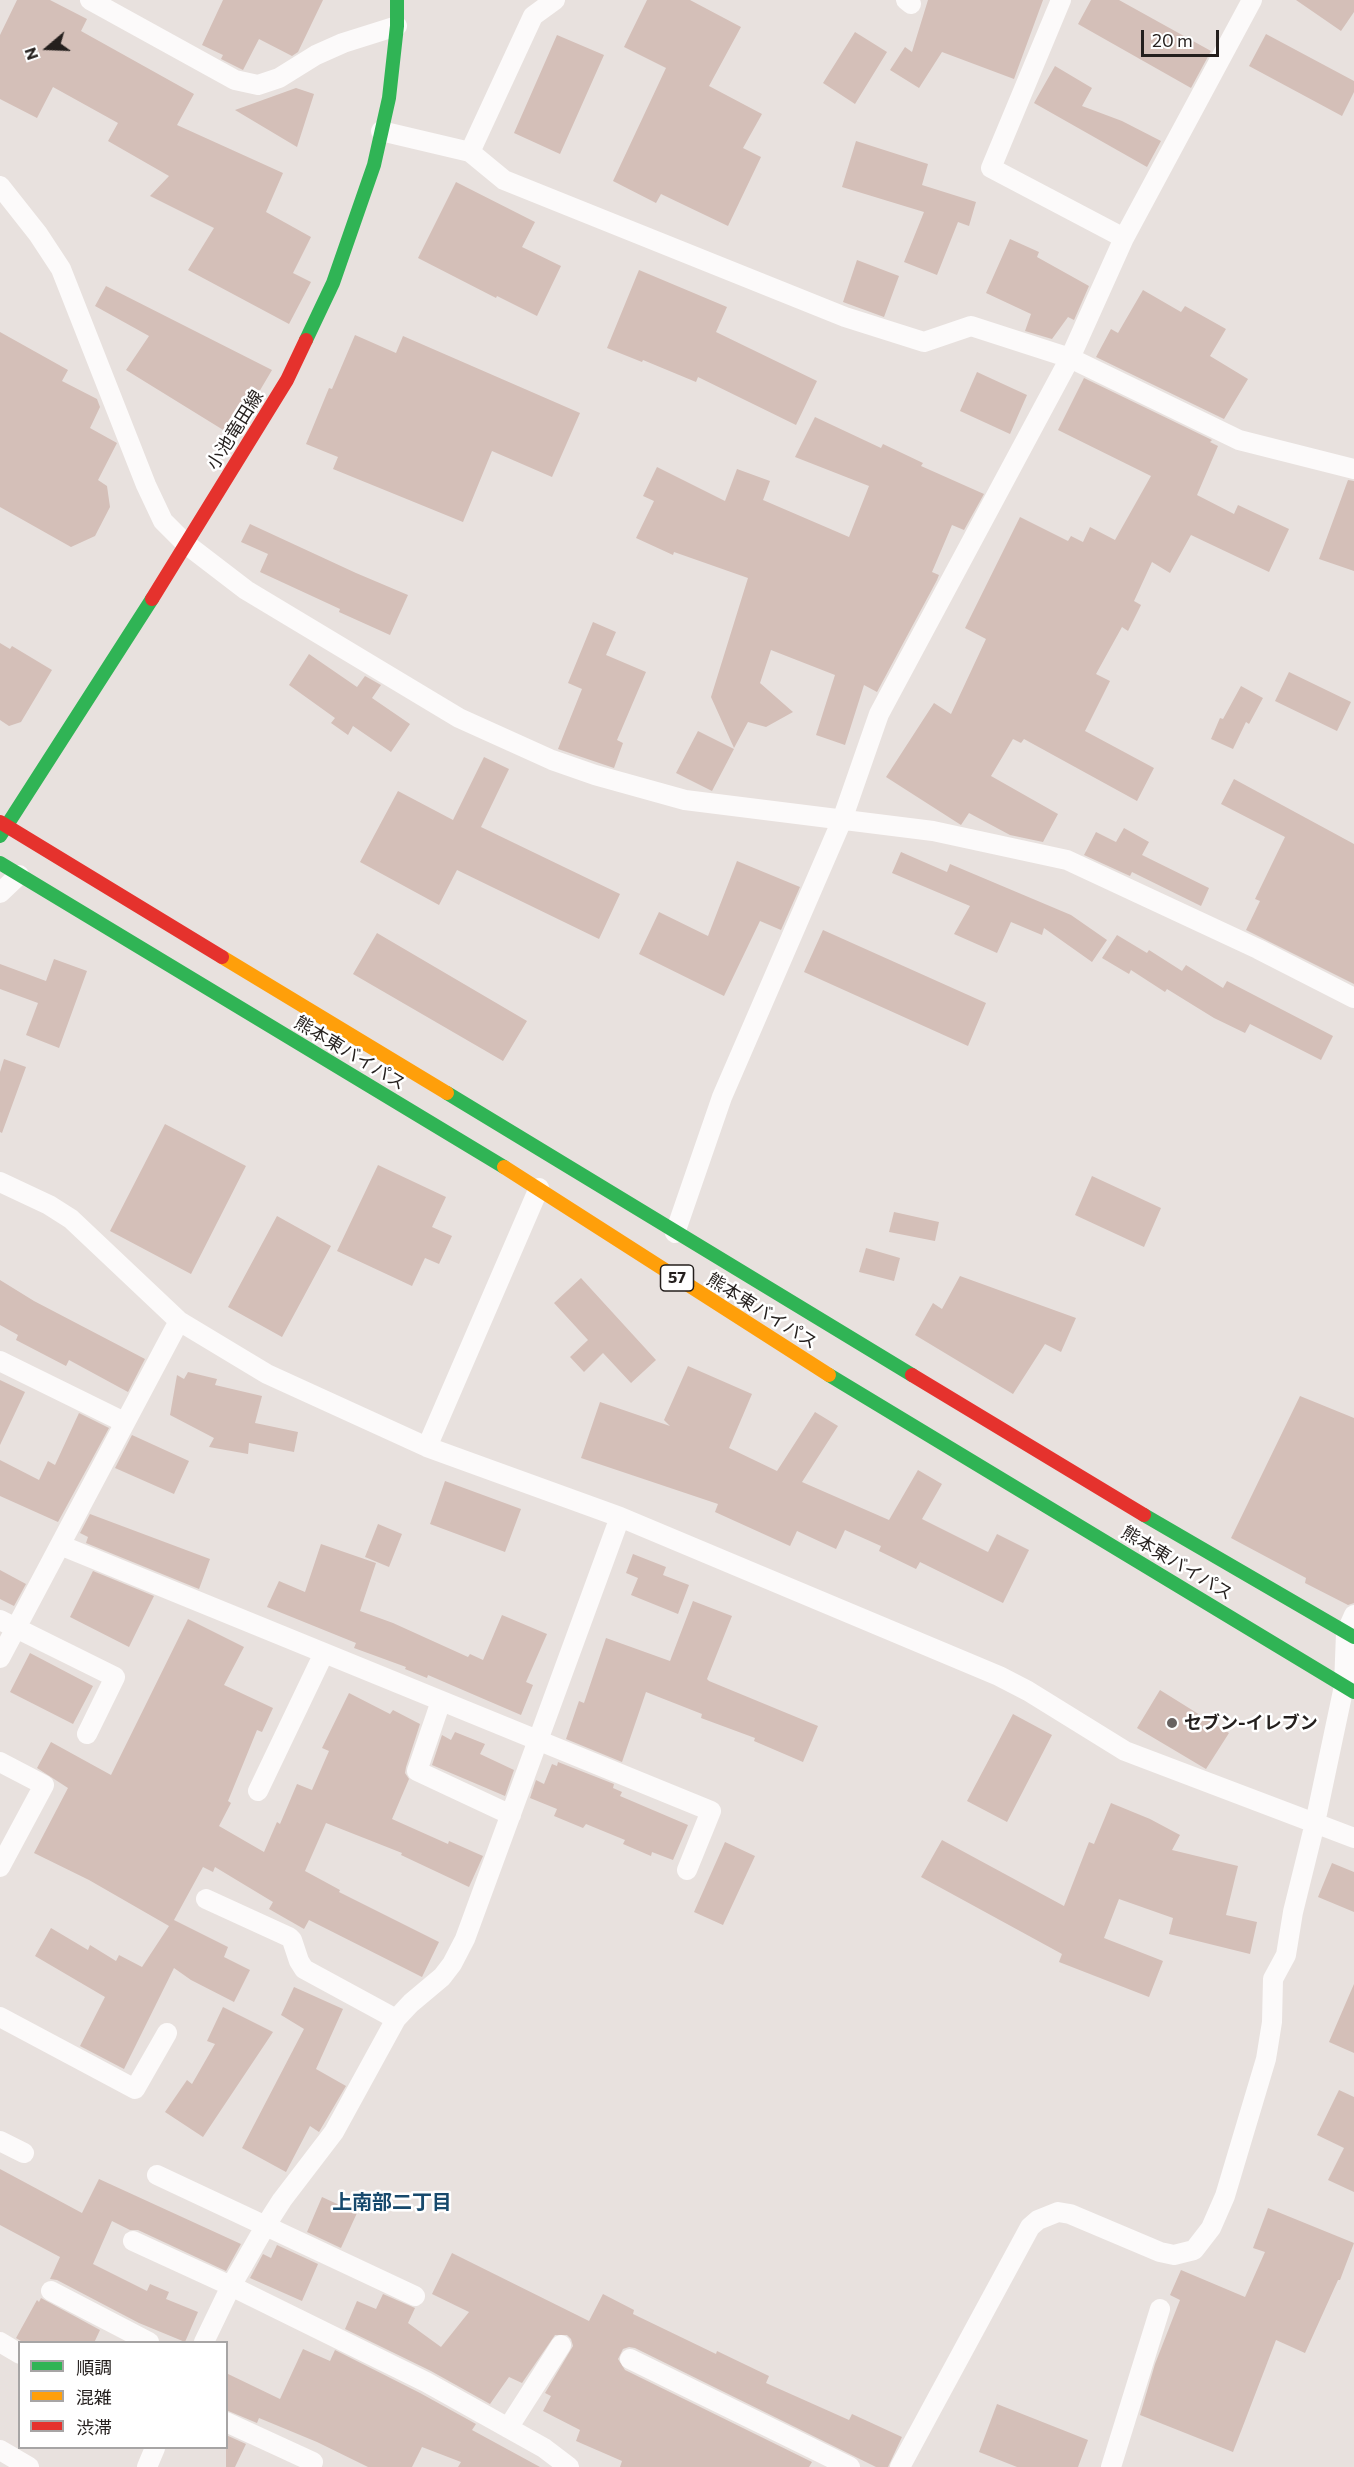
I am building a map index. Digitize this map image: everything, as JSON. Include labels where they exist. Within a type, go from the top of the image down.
[{"type":"main road","name":"小池竜田線","points":[[2,828],[186,544],[287,380],[323,305],[356,223],[374,165],[389,98],[397,26],[397,0]]},
{"type":"main road","name":"熊本東バイパス","points":[[2,828],[1116,1499],[1351,1629]]},
{"type":"main road","name":"熊本東バイパス","points":[[0,863],[539,1188],[846,1386],[1349,1689]]},
{"type":"street","points":[[90,0],[235,80],[258,85],[279,78],[316,55],[343,43],[397,26]]},
{"type":"street","points":[[470,152],[533,16],[555,0]]},
{"type":"street","points":[[1061,0],[991,168],[1124,238]]},
{"type":"street","points":[[675,1233],[722,1097],[842,820],[879,714],[1070,358],[1124,238],[1252,0]]},
{"type":"street","points":[[381,131],[470,152],[504,180],[845,317],[924,342],[971,326],[1070,358],[1239,440],[1354,468]]},
{"type":"street","points":[[0,186],[38,234],[61,269],[146,485],[163,521],[186,544],[246,590],[459,718],[552,760],[617,782],[685,800],[933,831],[1067,860],[1247,944],[1354,998]]},
{"type":"street","points":[[0,893],[19,875]]},
{"type":"street","points":[[0,1182],[49,1205],[71,1219],[179,1321],[267,1374],[427,1447],[620,1516],[999,1676],[1028,1691],[1125,1751],[1354,1838]]},
{"type":"street","points":[[427,1447],[539,1188]]},
{"type":"street","points":[[0,1658],[8,1624],[60,1545],[179,1321]]},
{"type":"street","points":[[0,1361],[124,1422]]},
{"type":"street","points":[[205,2341],[231,2286],[266,2225],[282,2200],[334,2132],[396,2019],[442,1977],[452,1964],[465,1939],[620,1516]]},
{"type":"street","points":[[60,1545],[711,1811],[687,1870]]},
{"type":"street","points":[[8,1624],[115,1677],[87,1734]]},
{"type":"street","points":[[900,2467],[1030,2227],[1038,2220],[1058,2212],[1070,2214],[1160,2252],[1179,2256],[1194,2250],[1211,2228],[1226,2196],[1266,2059],[1272,2022],[1273,1979],[1286,1955],[1293,1912],[1349,1689],[1351,1629]]},
{"type":"street","points":[[258,1791],[324,1653]]},
{"type":"street","points":[[441,1701],[417,1771],[511,1815]]},
{"type":"street","points":[[0,1762],[44,1785],[0,1867]]},
{"type":"street","points":[[206,1899],[289,1937],[304,1969],[396,2019]]},
{"type":"street","points":[[0,2017],[135,2089],[167,2033]]},
{"type":"street","points":[[0,2141],[24,2153]]},
{"type":"street","points":[[157,2175],[415,2296]]},
{"type":"street","points":[[133,2241],[231,2286],[426,2382],[544,2448],[567,2467]]},
{"type":"street","points":[[51,2291],[145,2341]]},
{"type":"street","points":[[1111,2467],[1160,2309]]},
{"type":"street","points":[[0,2342],[18,2353]]},
{"type":"street","points":[[508,2428],[561,2345]]},
{"type":"street","points":[[630,2359],[850,2467]]},
{"type":"street","points":[[228,2423],[313,2462],[311,2467]]},
{"type":"street","points":[[147,2467],[154,2449]]},
{"type":"street","points":[[0,2450],[29,2467]]},
{"type":"building","points":[[17,0],[50,0],[87,19],[81,31],[194,94],[177,125],[283,173],[266,212],[311,237],[293,273],[311,282],[289,324],[188,270],[214,228],[150,196],[169,176],[108,141],[118,123],[53,87],[37,118],[0,99],[0,35]]},
{"type":"building","points":[[223,0],[323,0],[298,52],[292,56],[259,39],[243,70],[221,59],[223,55],[202,45]]},
{"type":"building","points":[[647,0],[690,0],[741,27],[709,86],[762,114],[743,148],[761,157],[728,226],[661,194],[656,203],[613,181],[666,68],[624,47]]},
{"type":"building","points":[[928,0],[1043,0],[1014,79],[942,52],[919,88],[890,70],[905,47],[912,52]]},
{"type":"building","points":[[1091,0],[1119,0],[1211,51],[1191,88],[1078,24]]},
{"type":"building","points":[[1296,0],[1354,0],[1354,12],[1341,31]]},
{"type":"building","points":[[855,32],[887,52],[855,104],[823,83]]},
{"type":"building","points":[[1266,34],[1354,81],[1354,92],[1342,116],[1249,66]]},
{"type":"building","points":[[557,35],[604,55],[560,154],[514,133]]},
{"type":"building","points":[[1055,66],[1092,88],[1082,106],[1122,121],[1161,141],[1147,167],[1034,103]]},
{"type":"building","points":[[296,88],[314,94],[297,147],[235,110]]},
{"type":"building","points":[[856,141],[928,164],[922,185],[976,202],[969,226],[958,222],[937,275],[904,262],[924,212],[842,187]]},
{"type":"building","points":[[456,182],[535,222],[522,247],[561,266],[537,316],[418,258]]},
{"type":"building","points":[[1010,239],[1039,252],[1037,257],[1089,286],[1074,320],[1068,317],[1052,339],[1025,331],[1031,314],[986,293]]},
{"type":"building","points":[[857,260],[899,276],[884,317],[843,302]]},
{"type":"building","points":[[639,270],[727,307],[716,332],[817,381],[796,425],[698,377],[696,382],[607,348]]},
{"type":"building","points":[[106,286],[272,370],[233,436],[126,370],[149,336],[95,306]]},
{"type":"building","points":[[1143,290],[1181,312],[1185,306],[1226,329],[1210,356],[1248,379],[1224,419],[1096,357],[1111,329],[1118,333]]},
{"type":"building","points":[[0,332],[68,370],[62,381],[97,399],[100,407],[90,428],[117,443],[98,480],[107,486],[110,507],[95,536],[71,547],[0,507]]},
{"type":"building","points":[[355,335],[396,353],[403,336],[580,413],[552,477],[492,451],[463,522],[333,469],[338,457],[306,444],[329,388],[332,389]]},
{"type":"building","points":[[977,372],[1027,395],[1010,434],[960,411]]},
{"type":"building","points":[[1084,378],[1212,440],[1210,442],[1218,446],[1197,495],[1234,514],[1238,505],[1289,529],[1269,572],[1191,535],[1170,573],[1152,562],[1134,601],[1141,605],[1128,631],[1122,627],[1096,674],[1110,681],[1085,731],[1154,768],[1137,801],[1024,739],[1021,743],[1013,739],[991,776],[1058,814],[1043,842],[1010,835],[969,813],[961,825],[886,777],[934,703],[951,714],[986,639],[965,628],[1020,517],[1068,541],[1071,536],[1083,542],[1090,527],[1115,540],[1151,476],[1058,430]]},
{"type":"building","points":[[815,417],[881,448],[883,444],[923,463],[921,466],[984,494],[964,530],[952,525],[932,572],[939,575],[937,580],[877,692],[864,685],[845,745],[816,735],[835,675],[771,650],[760,683],[793,712],[766,727],[748,722],[734,748],[711,697],[748,578],[674,552],[673,555],[636,538],[654,501],[643,496],[657,467],[725,501],[737,469],[770,481],[763,500],[849,537],[869,486],[795,457]]},
{"type":"building","points":[[1348,480],[1354,481],[1354,571],[1319,559]]},
{"type":"building","points":[[250,524],[408,595],[390,635],[260,572],[268,554],[241,542]]},
{"type":"building","points":[[593,622],[616,632],[606,655],[646,672],[617,740],[623,743],[614,768],[558,749],[582,689],[568,683]]},
{"type":"building","points":[[0,643],[10,649],[12,646],[52,670],[21,722],[9,726],[0,720]]},
{"type":"building","points":[[309,654],[357,687],[365,676],[381,685],[372,698],[410,724],[391,752],[353,726],[348,735],[331,723],[335,718],[289,685]]},
{"type":"building","points":[[1289,672],[1351,702],[1337,731],[1275,701]]},
{"type":"building","points":[[1241,686],[1263,698],[1249,724],[1246,722],[1233,749],[1211,739],[1220,718],[1223,719]]},
{"type":"building","points":[[698,731],[734,749],[712,791],[676,773]]},
{"type":"building","points":[[484,757],[509,769],[481,827],[620,894],[599,939],[457,870],[439,905],[360,862],[398,791],[453,820]]},
{"type":"building","points":[[1234,779],[1354,844],[1354,984],[1246,930],[1260,901],[1255,899],[1285,837],[1221,804]]},
{"type":"building","points":[[1124,828],[1149,842],[1142,855],[1209,888],[1201,906],[1132,872],[1130,876],[1084,855],[1096,832],[1116,842]]},
{"type":"building","points":[[901,852],[947,872],[950,864],[1071,915],[1107,940],[1092,962],[1044,928],[1042,935],[1011,922],[997,953],[954,934],[970,906],[892,873]]},
{"type":"building","points":[[737,861],[800,887],[781,930],[760,921],[724,996],[639,954],[659,912],[708,936]]},
{"type":"building","points":[[823,930],[986,1003],[968,1046],[804,972]]},
{"type":"building","points":[[377,933],[527,1021],[503,1061],[353,974]]},
{"type":"building","points":[[1117,935],[1147,953],[1149,950],[1182,971],[1186,965],[1223,988],[1227,981],[1333,1036],[1321,1060],[1250,1024],[1245,1033],[1214,1018],[1167,989],[1165,992],[1131,970],[1129,974],[1102,958]]},
{"type":"building","points":[[54,959],[87,971],[59,1048],[26,1035],[38,1003],[0,989],[0,964],[46,981]]},
{"type":"building","points":[[4,1059],[26,1067],[2,1133],[0,1132],[0,1072]]},
{"type":"building","points":[[165,1124],[246,1166],[191,1274],[110,1231]]},
{"type":"building","points":[[378,1165],[446,1197],[432,1227],[452,1236],[439,1264],[425,1258],[412,1286],[337,1251]]},
{"type":"building","points":[[1092,1176],[1161,1208],[1144,1247],[1075,1215]]},
{"type":"building","points":[[894,1212],[939,1222],[935,1241],[889,1232]]},
{"type":"building","points":[[277,1216],[331,1246],[282,1337],[228,1307]]},
{"type":"building","points":[[866,1248],[900,1258],[894,1281],[859,1272]]},
{"type":"building","points":[[960,1276],[1076,1318],[1061,1352],[1045,1344],[1013,1394],[915,1335],[933,1303],[942,1309]]},
{"type":"building","points":[[581,1278],[656,1360],[631,1383],[603,1353],[584,1372],[570,1357],[588,1340],[554,1303]]},
{"type":"building","points":[[0,1280],[34,1301],[145,1359],[128,1392],[69,1360],[66,1366],[16,1340],[18,1335],[0,1325]]},
{"type":"building","points":[[688,1366],[752,1394],[729,1448],[777,1471],[815,1412],[838,1426],[802,1482],[889,1520],[918,1470],[942,1484],[922,1519],[988,1552],[997,1534],[1029,1550],[1003,1603],[920,1562],[916,1569],[879,1551],[881,1546],[845,1530],[836,1549],[797,1531],[790,1546],[715,1512],[718,1504],[581,1458],[600,1402],[670,1426],[664,1420]]},
{"type":"building","points":[[188,1372],[217,1379],[215,1385],[262,1396],[255,1423],[298,1432],[294,1452],[249,1443],[248,1454],[209,1447],[214,1438],[170,1415],[177,1375],[184,1379]]},
{"type":"building","points":[[0,1380],[25,1392],[0,1445]]},
{"type":"building","points":[[1300,1396],[1354,1418],[1354,1603],[1348,1605],[1305,1583],[1306,1578],[1231,1538]]},
{"type":"building","points":[[79,1413],[109,1428],[58,1522],[0,1496],[0,1460],[39,1480],[48,1461],[55,1465]]},
{"type":"building","points":[[132,1435],[189,1461],[174,1494],[115,1468]]},
{"type":"building","points":[[445,1481],[521,1509],[505,1552],[430,1524]]},
{"type":"building","points":[[90,1514],[210,1559],[199,1589],[86,1543],[88,1537],[80,1533]]},
{"type":"building","points":[[378,1524],[402,1534],[389,1567],[365,1557]]},
{"type":"building","points":[[321,1544],[376,1563],[360,1611],[393,1623],[468,1657],[470,1654],[483,1660],[502,1615],[547,1634],[526,1682],[533,1685],[521,1715],[428,1675],[427,1678],[405,1669],[406,1667],[354,1648],[356,1643],[267,1607],[279,1581],[305,1592]]},
{"type":"building","points":[[633,1554],[666,1567],[663,1575],[689,1585],[678,1614],[631,1595],[638,1578],[626,1573]]},
{"type":"building","points":[[0,1570],[26,1584],[14,1606],[0,1599]]},
{"type":"building","points":[[93,1571],[154,1596],[129,1647],[70,1617]]},
{"type":"building","points":[[693,1601],[732,1616],[707,1679],[709,1681],[818,1726],[803,1762],[754,1741],[755,1738],[701,1718],[702,1714],[646,1692],[622,1762],[566,1739],[579,1701],[584,1703],[606,1638],[670,1661]]},
{"type":"building","points":[[188,1619],[244,1647],[224,1685],[273,1708],[262,1732],[257,1730],[228,1801],[231,1803],[219,1826],[264,1852],[277,1822],[280,1824],[297,1784],[312,1790],[329,1751],[322,1748],[349,1693],[390,1714],[393,1710],[420,1724],[406,1767],[405,1773],[409,1779],[392,1819],[448,1844],[449,1841],[483,1856],[469,1887],[401,1855],[402,1853],[326,1823],[305,1871],[340,1890],[339,1892],[439,1942],[422,1977],[309,1920],[304,1929],[269,1909],[273,1902],[215,1867],[213,1872],[203,1867],[174,1920],[228,1947],[224,1957],[250,1970],[234,2002],[191,1980],[174,1968],[124,2069],[80,2046],[105,1997],[35,1956],[51,1928],[88,1950],[90,1945],[116,1961],[119,1955],[142,1967],[169,1926],[89,1880],[34,1853],[68,1788],[37,1768],[51,1742],[111,1775]]},
{"type":"building","points":[[30,1653],[93,1686],[73,1724],[10,1692]]},
{"type":"building","points":[[1160,1690],[1229,1733],[1206,1769],[1137,1728]]},
{"type":"building","points":[[1013,1714],[1052,1735],[1007,1822],[967,1801]]},
{"type":"building","points":[[455,1732],[485,1744],[480,1754],[514,1770],[505,1796],[432,1765],[442,1735],[451,1740]]},
{"type":"building","points":[[558,1762],[614,1784],[613,1788],[622,1792],[620,1796],[688,1825],[673,1860],[652,1852],[651,1856],[623,1844],[625,1840],[586,1824],[583,1828],[554,1816],[557,1809],[530,1798],[536,1780],[544,1784],[552,1764],[557,1766]]},
{"type":"building","points":[[1111,1803],[1150,1819],[1180,1835],[1172,1850],[1238,1866],[1226,1915],[1257,1922],[1250,1954],[1169,1934],[1173,1918],[1119,1899],[1104,1938],[1163,1961],[1149,1997],[1059,1962],[1062,1954],[921,1877],[942,1840],[1064,1906],[1089,1842],[1094,1844]]},
{"type":"building","points":[[725,1842],[755,1856],[723,1925],[694,1912]]},
{"type":"building","points":[[1332,1863],[1354,1872],[1354,1912],[1318,1897]]},
{"type":"building","points":[[1354,1984],[1354,2053],[1329,2042]]},
{"type":"building","points":[[294,1987],[343,2009],[316,2069],[346,2086],[319,2132],[310,2126],[286,2172],[242,2148],[304,2029],[281,2015]]},
{"type":"building","points":[[223,2007],[273,2032],[203,2137],[165,2112],[187,2080],[192,2084],[215,2044],[207,2041]]},
{"type":"building","points":[[1339,2090],[1354,2097],[1354,2192],[1328,2180],[1344,2148],[1317,2135]]},
{"type":"building","points":[[0,2169],[82,2213],[99,2179],[241,2244],[226,2271],[138,2230],[130,2230],[112,2221],[93,2264],[147,2291],[150,2284],[169,2292],[166,2299],[198,2312],[185,2341],[183,2341],[139,2323],[57,2280],[50,2279],[60,2257],[0,2225]]},
{"type":"building","points":[[322,2197],[357,2213],[341,2248],[307,2232]]},
{"type":"building","points":[[1268,2208],[1354,2243],[1340,2280],[1338,2280],[1305,2353],[1276,2340],[1233,2452],[1140,2415],[1155,2364],[1180,2300],[1170,2295],[1181,2270],[1245,2297],[1265,2252],[1253,2248]]},
{"type":"building","points":[[277,2245],[318,2264],[302,2301],[250,2278],[263,2254],[271,2258]]},
{"type":"building","points":[[452,2253],[589,2321],[603,2294],[634,2310],[633,2314],[716,2354],[717,2351],[769,2376],[766,2383],[849,2420],[852,2414],[902,2437],[888,2467],[876,2467],[629,2347],[623,2349],[618,2359],[625,2370],[812,2462],[809,2467],[620,2467],[622,2461],[576,2441],[580,2430],[543,2411],[551,2396],[545,2393],[573,2346],[567,2335],[555,2335],[522,2383],[509,2377],[490,2404],[431,2371],[345,2329],[357,2301],[376,2309],[383,2294],[415,2308],[408,2323],[441,2347],[469,2312],[432,2294]]},
{"type":"building","points":[[41,2298],[100,2330],[95,2341],[21,2341],[16,2338],[37,2300],[39,2302]]},
{"type":"building","points":[[303,2349],[330,2361],[335,2350],[476,2424],[472,2430],[540,2467],[458,2467],[461,2462],[422,2447],[412,2467],[368,2467],[317,2442],[259,2418],[257,2423],[228,2411],[228,2374],[280,2399]]},
{"type":"building","points":[[997,2404],[1088,2440],[1078,2467],[1017,2467],[979,2452]]},
{"type":"building","points":[[228,2436],[246,2444],[235,2467],[226,2467]]},
{"type":"traffic: fast","points":[[306,340],[333,283],[374,165],[389,98],[397,26],[397,0]]},
{"type":"traffic: fast","points":[[0,836],[152,599]]},
{"type":"traffic: fast","points":[[0,863],[504,1167]]},
{"type":"traffic: fast","points":[[447,1093],[912,1375]]},
{"type":"traffic: fast","points":[[829,1375],[1354,1692]]},
{"type":"traffic: fast","points":[[1144,1515],[1354,1637]]},
{"type":"traffic: slow","points":[[222,957],[447,1093]]},
{"type":"traffic: slow","points":[[504,1167],[829,1375]]},
{"type":"traffic: jam","points":[[152,599],[287,380],[306,340]]},
{"type":"traffic: jam","points":[[0,822],[222,957]]},
{"type":"traffic: jam","points":[[912,1375],[1144,1515]]},
{"type":"place","name":"セブン-イレブン","points":[[1172,1723]]},
{"type":"district","name":"上南部二丁目","points":[[392,2202]]}]
